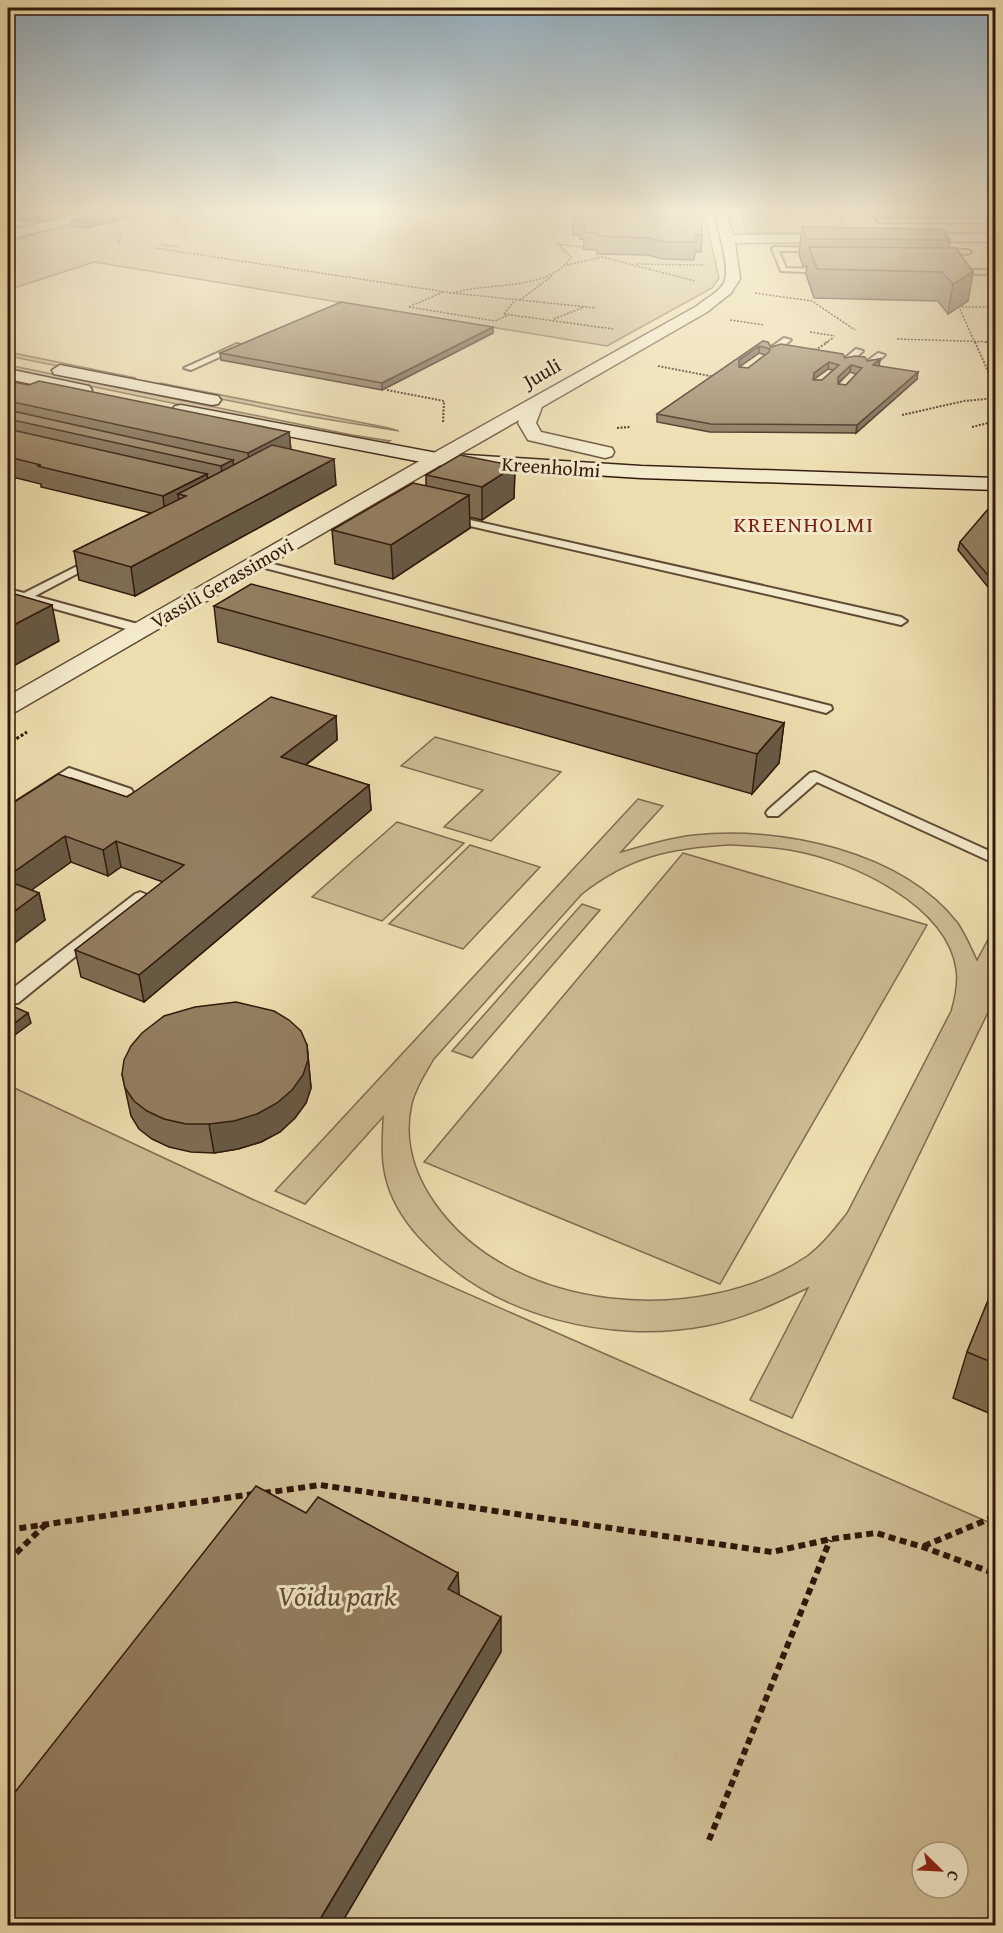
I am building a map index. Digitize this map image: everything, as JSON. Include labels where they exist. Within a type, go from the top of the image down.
[{"type":"street","name":"Juuli","points":[[437,459],[702,309],[714,299]]},
{"type":"street","name":"Kreenholmi","points":[[8,360],[359,429],[462,445],[924,463]]},
{"type":"street","name":"Kreenholmi","points":[[8,374],[323,439],[437,459],[640,472],[996,484]]},
{"type":"street","points":[[535,402],[527,423],[534,436],[605,452]]},
{"type":"street","name":"Vassili Gerassimovi","points":[[8,706],[437,459]]},
{"type":"lane","points":[[773,350],[788,340]]},
{"type":"lane","points":[[188,368],[251,342]]},
{"type":"lane","points":[[847,361],[859,351]]},
{"type":"lane","points":[[869,364],[881,355]]},
{"type":"lane","points":[[436,515],[901,621]]},
{"type":"lane","points":[[8,606],[110,552]]},
{"type":"lane","points":[[256,563],[826,709]]},
{"type":"lane","points":[[8,591],[141,629]]},
{"type":"lane","points":[[8,813],[69,772],[126,792]]},
{"type":"lane","points":[[773,813],[815,776],[996,860]]},
{"type":"lane","points":[[8,997],[12,999],[140,897]]},
{"type":"path","points":[[427,299],[409,307],[495,321],[509,314]]},
{"type":"path","points":[[508,299],[596,308]]},
{"type":"path","points":[[798,299],[812,301],[857,331]]},
{"type":"path","points":[[515,300],[504,314],[553,319],[617,330]]},
{"type":"path","points":[[553,319],[585,307]]},
{"type":"path","points":[[996,307],[959,307],[996,389]]},
{"type":"path","points":[[805,358],[831,338],[843,337]]},
{"type":"path","points":[[897,339],[996,342]]},
{"type":"path","points":[[659,367],[723,378]]},
{"type":"path","points":[[387,390],[444,400],[443,430]]},
{"type":"path","points":[[902,415],[964,401],[996,398]]},
{"type":"path","points":[[972,427],[996,421]]},
{"type":"path","points":[[8,1530],[320,1485],[772,1552],[831,1539],[876,1533],[923,1547],[996,1574]]},
{"type":"path","points":[[923,1547],[996,1516]]},
{"type":"path","points":[[8,1561],[47,1523]]},
{"type":"path","points":[[709,1840],[831,1539]]},
{"type":"green space","points":[[321,299],[692,299],[607,346]]},
{"type":"green space","points":[[8,352],[136,378],[127,380],[8,356]]},
{"type":"green space","points":[[8,365],[390,441],[383,445],[345,439],[8,369]]},
{"type":"green space","points":[[160,383],[399,431],[301,415],[160,387]]},
{"type":"green space","points":[[435,737],[561,772],[491,841],[444,827],[483,790],[401,766]]},
{"type":"green space","points":[[638,799],[663,806],[621,852],[693,835],[763,834],[800,839],[837,848],[905,877],[934,898],[958,923],[977,960],[995,926],[995,998],[792,1418],[750,1400],[808,1288],[747,1315],[707,1326],[670,1331],[594,1328],[556,1320],[519,1307],[485,1291],[454,1270],[426,1245],[408,1224],[394,1201],[385,1176],[382,1151],[383,1117],[305,1204],[275,1191]],"holes":[[[730,845],[794,851],[817,856],[868,876],[916,906],[935,925],[949,947],[957,980],[951,1011],[847,1213],[824,1241],[807,1256],[763,1279],[714,1294],[662,1300],[609,1298],[558,1287],[510,1268],[468,1240],[435,1203],[421,1180],[413,1156],[409,1130],[412,1104],[422,1080],[434,1059],[582,894],[599,881],[634,863],[670,852]]]},
{"type":"green space","points":[[397,822],[464,843],[382,921],[312,897]]},
{"type":"green space","points":[[470,845],[540,867],[463,949],[389,924]]},
{"type":"green space","points":[[683,853],[927,925],[720,1284],[424,1162]]},
{"type":"green space","points":[[582,904],[600,910],[472,1058],[452,1051]]},
{"type":"green space","name":"Võidu park","points":[[8,1085],[254,1200],[995,1525],[995,1925],[8,1925]]},
{"type":"building","points":[[341,302],[493,327],[382,383],[220,353]]},
{"type":"building","points":[[763,341],[768,342],[771,347],[781,344],[843,354],[845,358],[865,357],[867,361],[880,359],[873,365],[918,372],[857,425],[711,424],[657,414]],"holes":[[[759,346],[770,349],[769,352],[748,368],[739,367],[739,360]],[[829,362],[839,365],[822,380],[813,380],[814,373]],[[851,365],[862,368],[846,385],[838,384],[838,377]]]},
{"type":"building","points":[[8,381],[29,385],[39,381],[289,432],[248,453],[8,401]]},
{"type":"building","points":[[8,410],[233,460],[221,466],[8,419]]},
{"type":"building","points":[[8,429],[207,474],[163,496],[8,457]]},
{"type":"building","points":[[272,445],[334,459],[131,567],[74,551],[186,496],[178,494]]},
{"type":"building","points":[[460,455],[515,466],[482,487],[426,475]]},
{"type":"building","points":[[413,483],[469,495],[391,545],[332,530]]},
{"type":"building","points":[[996,502],[996,585],[960,542]]},
{"type":"building","points":[[251,584],[784,723],[757,754],[214,606]]},
{"type":"building","points":[[8,592],[52,605],[8,628]]},
{"type":"building","points":[[271,697],[336,716],[281,757],[369,785],[139,975],[75,950],[184,865],[116,841],[103,850],[65,836],[8,876],[8,806],[58,774],[127,797]]},
{"type":"building","points":[[8,881],[39,893],[8,916]]},
{"type":"building","points":[[236,1002],[274,1011],[301,1031],[307,1045],[308,1060],[303,1075],[292,1090],[277,1103],[257,1114],[234,1121],[209,1124],[186,1124],[164,1119],[147,1111],[134,1101],[125,1088],[122,1074],[124,1060],[131,1046],[142,1033],[164,1016],[195,1007]]},
{"type":"building","points":[[8,1004],[28,1013],[8,1028]]},
{"type":"building","points":[[996,1281],[996,1364],[967,1352]]},
{"type":"building","points":[[256,1486],[306,1513],[318,1497],[458,1573],[448,1589],[501,1617],[316,1926],[8,1926],[8,1801]]},
{"type":"district","name":"KREENHOLMI","points":[[804,524]]}]
